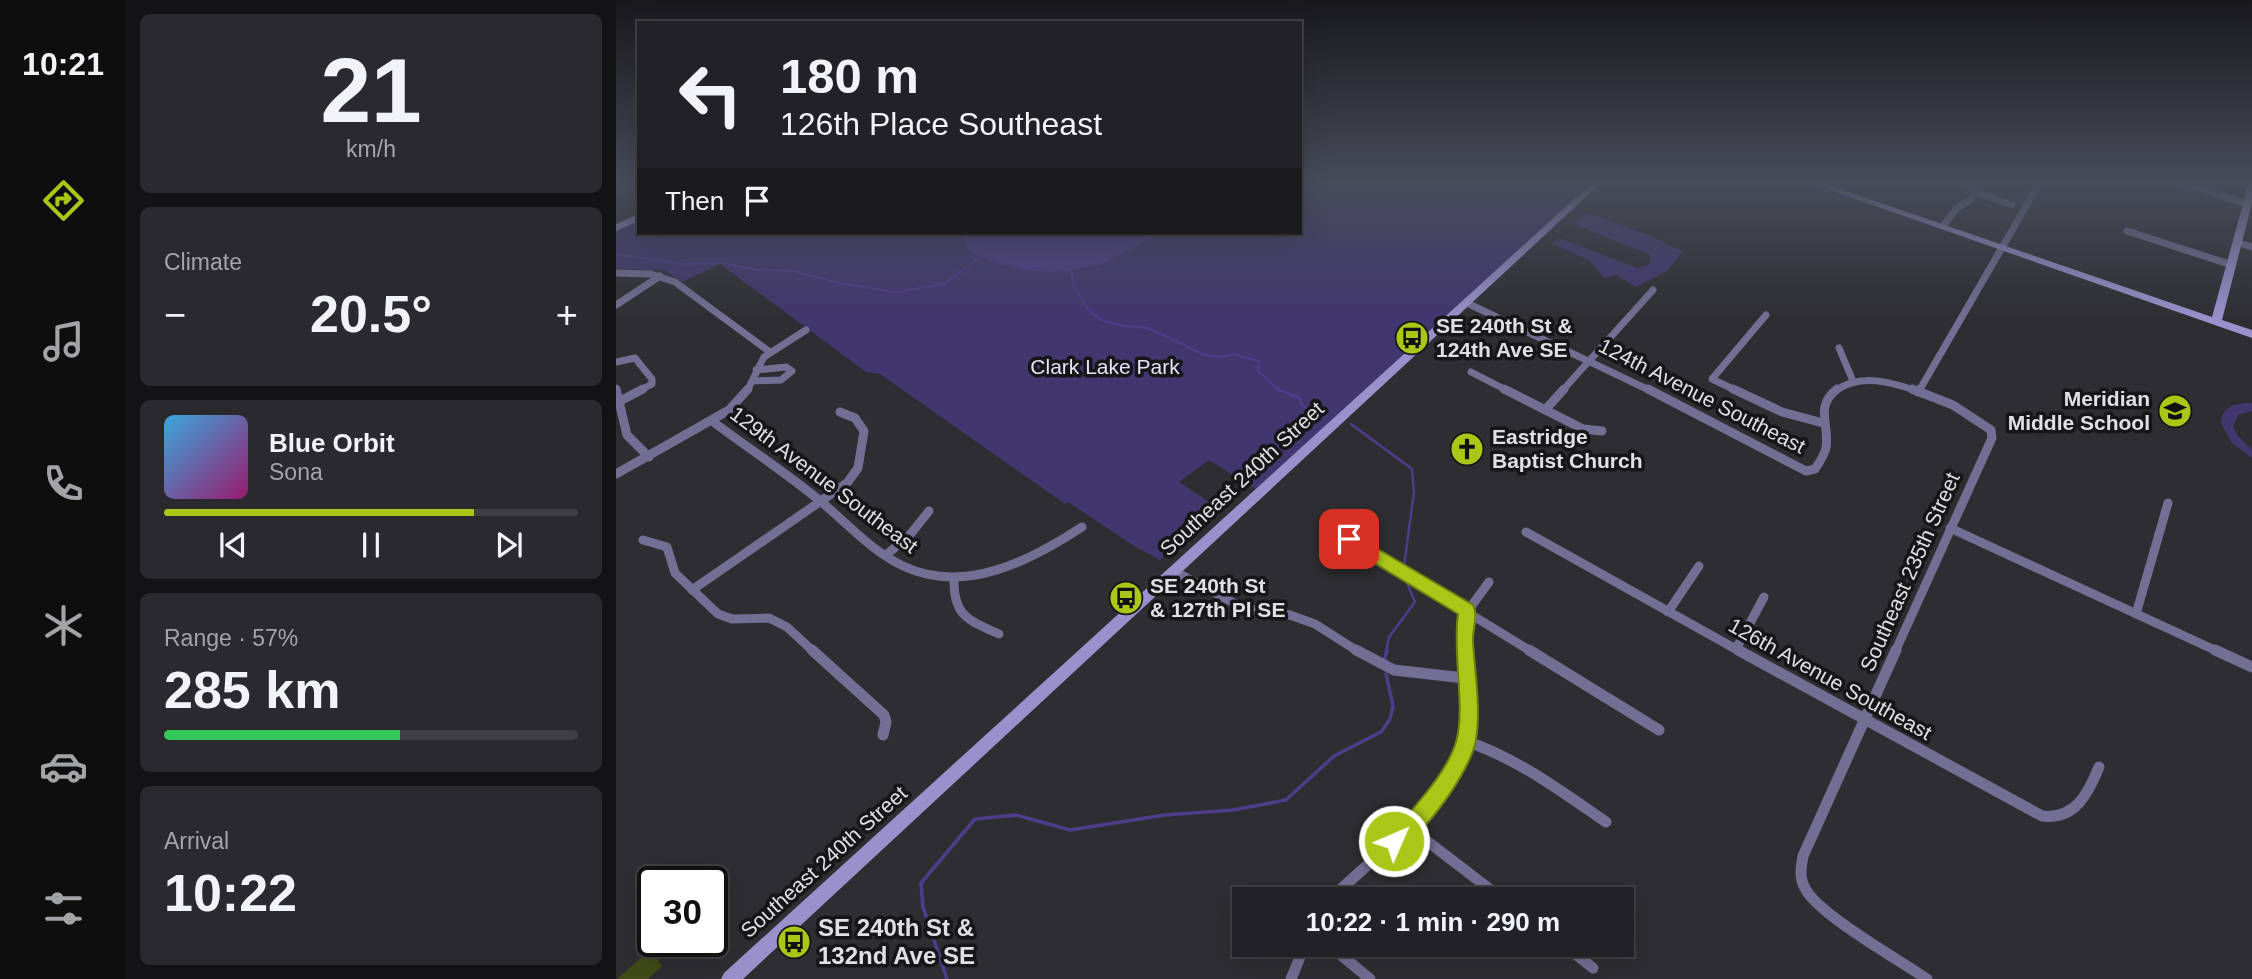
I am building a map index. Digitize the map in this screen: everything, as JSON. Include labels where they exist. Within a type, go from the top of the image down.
[{"type":"main road","name":"Southeast 240th Street","points":[[730,979],[1549,228]]},
{"type":"main road","points":[[1949,228],[2252,334]]},
{"type":"main road","points":[[2216,322],[2242,228]]},
{"type":"street","points":[[1766,315],[1712,379],[1782,412],[1822,423],[1827,398],[1853,381],[1872,380],[1918,393],[2000,246],[2007,242],[2015,228]]},
{"type":"street","points":[[2127,231],[2232,265]]},
{"type":"street","points":[[2239,243],[2252,247]]},
{"type":"street","points":[[616,273],[660,275],[675,282],[770,352]]},
{"type":"street","points":[[616,305],[660,275]]},
{"type":"street","points":[[1545,410],[1653,290]]},
{"type":"street","name":"124th Avenue Southeast","points":[[1467,303],[1589,360],[1806,471],[1815,469],[1824,452],[1826,443],[1822,423]]},
{"type":"street","points":[[616,474],[712,421],[740,400],[753,381],[760,362],[770,352],[806,330]]},
{"type":"street","points":[[1839,348],[1853,381]]},
{"type":"street","points":[[616,362],[635,358],[652,379],[646,388],[620,401]]},
{"type":"street","points":[[753,381],[781,380],[788,377],[792,371],[786,367],[756,370]]},
{"type":"street","points":[[1471,373],[1583,429],[1602,431]]},
{"type":"street","points":[[616,389],[627,435],[649,457]]},
{"type":"street","name":"Southeast 235th Street","points":[[1918,393],[1975,416],[1991,430],[1992,438],[1803,856],[1799,871],[1801,884],[1808,897],[1833,918],[1927,979]]},
{"type":"street","points":[[692,590],[822,502],[854,476],[864,439],[863,426],[840,412]]},
{"type":"street","name":"129th Avenue Southeast","points":[[712,421],[774,464],[886,555],[912,570],[954,578]]},
{"type":"street","points":[[2136,614],[2168,503]]},
{"type":"street","points":[[886,555],[909,536],[929,511]]},
{"type":"street","points":[[1325,525],[1659,730]]},
{"type":"street","points":[[999,634],[975,623],[958,611],[953,601],[954,578],[992,571],[1014,563],[1082,527]]},
{"type":"street","points":[[1951,528],[2252,667]]},
{"type":"street","name":"126th Avenue Southeast","points":[[1526,532],[2034,812],[2051,818],[2066,815],[2083,802],[2099,767]]},
{"type":"street","points":[[643,540],[667,547],[673,570],[711,609],[725,617],[769,618],[787,627],[884,715],[886,722],[883,735]]},
{"type":"street","points":[[1668,612],[1699,566]]},
{"type":"street","points":[[1176,572],[1243,608],[1290,615],[1315,624],[1362,654],[1394,670],[1464,678]]},
{"type":"street","points":[[1342,887],[1410,828],[1456,764],[1466,741],[1468,700],[1464,678],[1464,638],[1467,610],[1489,582]]},
{"type":"street","points":[[1736,649],[1764,597]]},
{"type":"street","points":[[1466,741],[1511,759],[1606,822]]},
{"type":"street","points":[[1410,828],[1487,887]]},
{"type":"street","points":[[1291,979],[1300,957]]},
{"type":"street","points":[[1343,957],[1370,979]]},
{"type":"street","points":[[1579,957],[1593,968]]},
{"type":"green space","name":"Clark Lake Park","points":[[623,228],[637,228],[637,235],[1302,235],[1302,228],[1548,228],[1260,492],[1209,460],[1179,482],[1217,507],[1160,560],[1068,502],[1065,504],[880,374],[866,372],[720,264],[682,282],[664,270],[616,269],[616,231]]},
{"type":"green space","points":[[1583,228],[1628,228],[1683,252],[1667,271],[1636,287],[1616,275],[1604,278],[1589,260],[1552,244],[1559,238],[1637,268],[1650,264],[1650,255]]},
{"type":"green space","points":[[2252,403],[2252,411],[2238,415],[2233,426],[2238,436],[2252,450],[2252,458],[2232,443],[2221,423],[2227,409]]},
{"type":"shaded area","points":[[964,235],[1157,235],[1101,265],[1056,272],[1023,270],[980,257],[968,250]]},
{"type":"building","points":[[642,957],[655,957],[662,966],[648,979],[617,979]]},
{"type":"waterway","points":[[616,254],[683,264],[721,263],[758,270],[793,271],[839,283],[896,292],[944,284],[980,257]]},
{"type":"waterway","points":[[1071,270],[1074,287],[1091,313],[1102,320],[1124,326],[1148,328],[1205,355],[1222,357],[1233,354],[1259,361],[1258,371],[1278,390]]},
{"type":"waterway","points":[[1278,390],[1299,398],[1303,406],[1323,415]]},
{"type":"waterway","points":[[1351,424],[1412,469],[1414,492],[1404,566]]},
{"type":"waterway","points":[[1386,652],[1389,637],[1415,602],[1406,580]]},
{"type":"waterway","points":[[1385,658],[1387,650]]},
{"type":"waterway","points":[[947,979],[923,907],[921,883],[975,819],[1016,815],[1070,830],[1165,815],[1233,810],[1286,800],[1334,756],[1381,732],[1390,719],[1393,706],[1386,674]]},
{"type":"place","name":"SE 240th St & 124th Ave SE","points":[[1412,338]]},
{"type":"place","name":"Meridian Middle School","points":[[2175,411]]},
{"type":"place","name":"Eastridge Baptist Church","points":[[1467,449]]},
{"type":"place","name":"SE 240th St & 127th Pl SE","points":[[1126,598]]},
{"type":"place","name":"SE 240th St & 132nd Ave SE","points":[[794,942]]},
{"type":"route","points":[[1349,539],[1467,610],[1464,638],[1464,678],[1468,700],[1466,741],[1456,764],[1436,794],[1410,828],[1394,841]]}]
